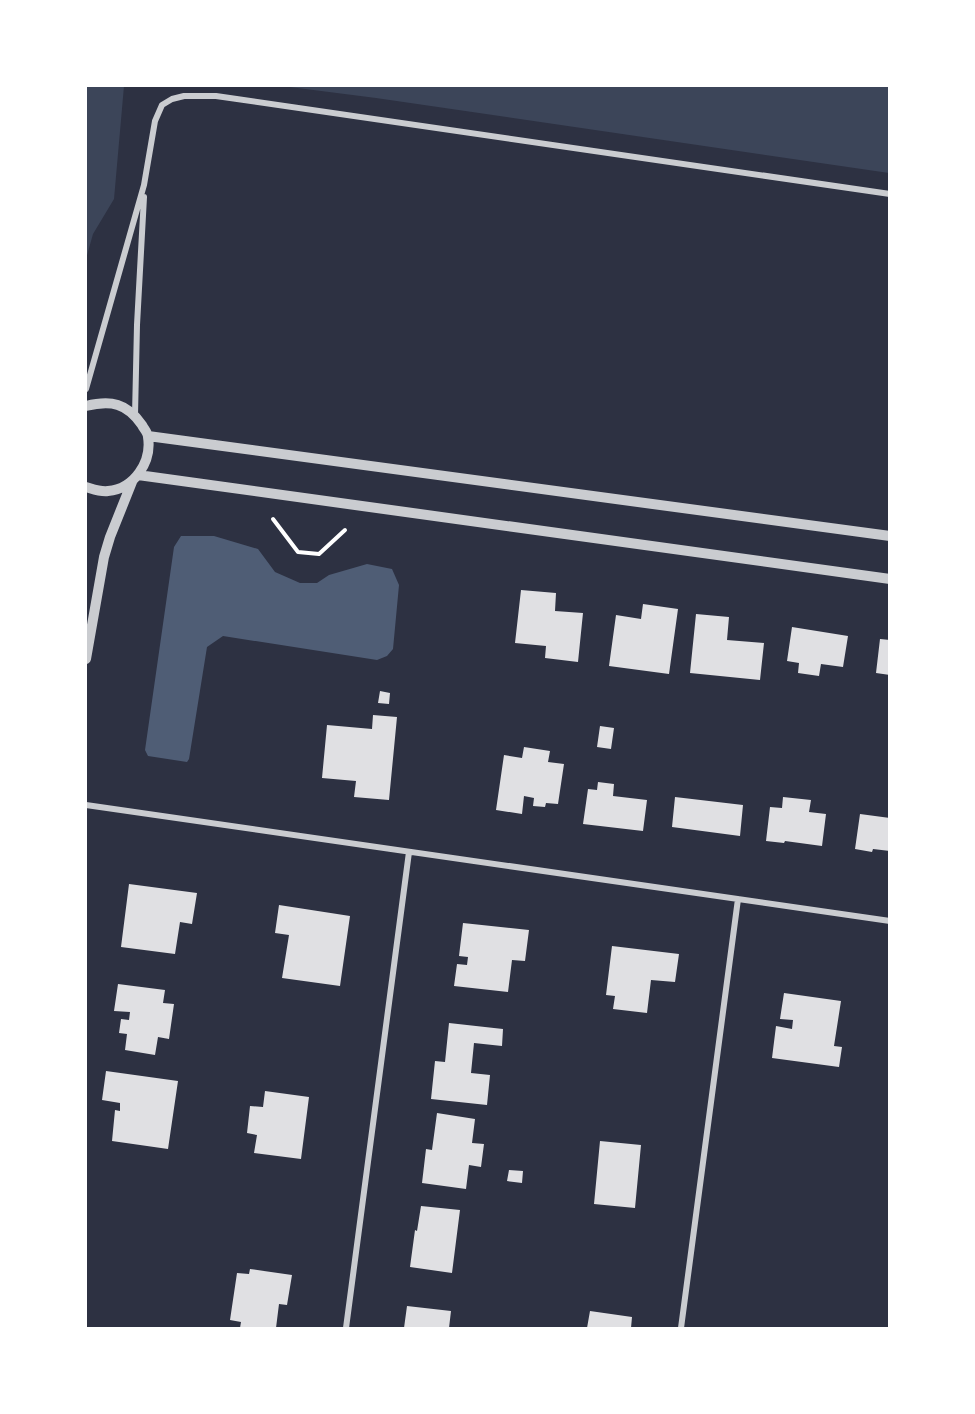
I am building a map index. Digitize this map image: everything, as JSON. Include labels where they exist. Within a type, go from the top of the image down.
[{"type":"street","points":[[86,389],[144,185],[156,121],[162,105],[184,96],[228,98],[890,194]]},
{"type":"street","points":[[135,415],[144,185]]},
{"type":"street","points":[[86,406],[100,403],[124,407],[135,415],[148,436],[146,462],[135,479],[110,537],[104,557],[86,659]]},
{"type":"street","points":[[148,436],[890,536]]},
{"type":"street","points":[[86,487],[109,491],[121,488],[135,479],[890,579]]},
{"type":"street","points":[[86,805],[890,921]]},
{"type":"street","points":[[346,1329],[409,852]]},
{"type":"street","points":[[681,1329],[738,899]]},
{"type":"path","points":[[273,519],[298,552],[319,554],[345,530]]},
{"type":"shaded area","points":[[86,86],[124,86],[114,199],[93,234],[86,259]]},
{"type":"shaded area","points":[[282,86],[889,86],[889,173],[376,98]]},
{"type":"shaded area","points":[[181,536],[214,536],[258,549],[275,572],[300,583],[317,583],[329,575],[367,564],[392,569],[399,585],[393,649],[387,656],[377,660],[223,636],[207,647],[189,759],[187,762],[148,756],[145,750],[174,547]]},
{"type":"building","points":[[521,590],[556,593],[555,611],[583,613],[578,662],[545,658],[546,646],[515,643]]},
{"type":"building","points":[[643,604],[678,609],[669,674],[609,666],[616,615],[641,619]]},
{"type":"building","points":[[696,614],[729,617],[727,640],[764,643],[760,680],[690,673]]},
{"type":"building","points":[[792,627],[848,636],[843,667],[821,664],[819,676],[798,673],[799,663],[787,661]]},
{"type":"building","points":[[880,639],[890,640],[890,675],[876,673]]},
{"type":"building","points":[[380,691],[390,693],[389,704],[378,703]]},
{"type":"building","points":[[373,715],[397,717],[389,800],[354,797],[356,781],[322,778],[327,725],[372,729]]},
{"type":"building","points":[[600,726],[614,728],[611,749],[597,747]]},
{"type":"building","points":[[524,747],[550,751],[548,762],[564,764],[558,804],[546,803],[545,807],[533,806],[534,798],[524,796],[522,814],[496,810],[504,755],[522,758]]},
{"type":"building","points":[[598,782],[614,784],[613,796],[647,800],[643,831],[583,824],[588,789],[597,790]]},
{"type":"building","points":[[675,797],[743,805],[740,836],[672,827]]},
{"type":"building","points":[[783,797],[811,800],[809,812],[826,814],[822,846],[766,841],[770,807],[782,808]]},
{"type":"building","points":[[860,814],[890,818],[890,851],[873,849],[872,852],[855,849]]},
{"type":"building","points":[[129,884],[197,893],[192,924],[180,922],[175,954],[121,947]]},
{"type":"building","points":[[279,905],[350,916],[340,986],[282,978],[289,935],[275,933]]},
{"type":"building","points":[[463,923],[529,930],[525,961],[512,960],[508,992],[454,986],[457,964],[467,965],[468,957],[459,956]]},
{"type":"building","points":[[612,946],[679,954],[675,982],[651,980],[647,1013],[613,1009],[615,996],[606,995]]},
{"type":"building","points":[[118,984],[165,990],[163,1003],[174,1004],[169,1039],[158,1037],[155,1055],[125,1050],[127,1034],[119,1033],[121,1019],[129,1020],[130,1012],[114,1011]]},
{"type":"building","points":[[784,993],[841,1001],[834,1046],[842,1047],[839,1067],[772,1058],[776,1026],[792,1029],[793,1020],[780,1019]]},
{"type":"building","points":[[449,1023],[503,1029],[502,1046],[474,1043],[471,1073],[490,1075],[487,1105],[431,1099],[435,1061],[445,1062]]},
{"type":"building","points":[[106,1071],[178,1081],[168,1149],[112,1141],[115,1110],[120,1111],[120,1103],[102,1100]]},
{"type":"building","points":[[265,1091],[309,1097],[301,1159],[254,1153],[257,1135],[247,1133],[250,1106],[263,1107]]},
{"type":"building","points":[[437,1113],[475,1119],[472,1143],[484,1144],[481,1167],[469,1165],[466,1189],[422,1183],[426,1149],[432,1150]]},
{"type":"building","points":[[600,1141],[641,1145],[635,1208],[594,1204]]},
{"type":"building","points":[[509,1170],[523,1171],[522,1183],[507,1181]]},
{"type":"building","points":[[421,1206],[460,1210],[452,1273],[410,1267]]},
{"type":"building","points":[[250,1269],[292,1275],[287,1305],[279,1304],[276,1328],[240,1328],[241,1322],[230,1320],[237,1273],[249,1274]]},
{"type":"building","points":[[407,1306],[451,1311],[449,1328],[404,1328]]},
{"type":"building","points":[[590,1311],[632,1317],[631,1328],[587,1328]]}]
